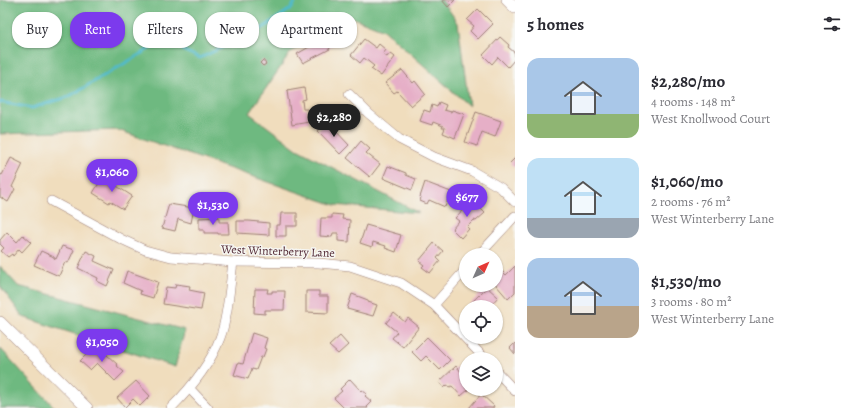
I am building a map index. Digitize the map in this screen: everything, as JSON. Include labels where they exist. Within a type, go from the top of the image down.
[{"type":"street","points":[[507,0],[515,8]]},
{"type":"street","points":[[349,94],[368,113],[399,138],[434,157],[472,171],[501,188],[515,202]]},
{"type":"street","name":"West Winterberry Lane","points":[[51,201],[121,239],[145,250],[171,257],[233,262],[319,263],[350,266],[401,283],[434,305],[478,352]]},
{"type":"street","points":[[485,248],[515,216]]},
{"type":"street","points":[[171,408],[190,389],[210,359],[220,337],[227,307],[233,262]]},
{"type":"street","points":[[434,305],[459,277]]},
{"type":"street","points":[[0,322],[87,408]]},
{"type":"street","points":[[503,378],[515,391]]},
{"type":"street","points":[[190,389],[208,408]]},
{"type":"green space","points":[[0,0],[442,0],[458,23],[469,106],[384,30],[357,19],[357,12],[267,12],[267,48],[297,48],[291,52],[249,113],[297,149],[419,213],[335,205],[118,130],[0,134]]},
{"type":"green space","points":[[0,266],[18,286],[185,330],[175,367],[23,317],[0,286]]},
{"type":"green space","points":[[0,348],[55,408],[0,408]]},
{"type":"building","points":[[442,0],[455,0],[448,7]]},
{"type":"building","points":[[478,9],[493,24],[478,39],[470,31],[474,26],[467,20]]},
{"type":"building","points":[[500,37],[515,53],[515,59],[508,67],[498,57],[492,64],[483,55]]},
{"type":"building","points":[[364,39],[376,48],[379,44],[386,50],[383,54],[387,57],[390,53],[395,57],[381,76],[371,69],[374,66],[364,58],[360,63],[351,55]]},
{"type":"building","points":[[307,48],[330,49],[303,63],[297,54]]},
{"type":"building","points":[[263,60],[266,64],[263,66],[260,63]]},
{"type":"building","points":[[402,70],[413,83],[415,81],[425,94],[411,106],[397,91],[394,93],[385,83]]},
{"type":"building","points":[[304,88],[306,99],[302,100],[303,109],[307,109],[309,122],[292,125],[287,91]]},
{"type":"building","points":[[439,102],[446,105],[444,110],[451,112],[452,110],[464,114],[455,138],[443,133],[445,128],[442,128],[443,126],[433,122],[432,125],[420,121],[424,110],[430,112],[432,105],[437,107]]},
{"type":"building","points":[[476,112],[501,121],[495,137],[482,132],[477,146],[465,142]]},
{"type":"building","points":[[326,123],[349,145],[340,154],[318,131]]},
{"type":"building","points":[[361,141],[370,149],[366,153],[380,164],[370,177],[347,158]]},
{"type":"building","points":[[11,158],[23,164],[12,187],[15,189],[8,202],[0,197],[0,174],[2,175]]},
{"type":"building","points":[[515,158],[515,168],[510,163]]},
{"type":"building","points":[[388,166],[406,173],[406,175],[416,179],[412,190],[383,178]]},
{"type":"building","points":[[104,175],[113,181],[112,183],[132,196],[123,209],[110,201],[109,203],[93,193]]},
{"type":"building","points":[[425,182],[451,192],[445,207],[429,200],[427,204],[420,201]]},
{"type":"building","points":[[472,200],[485,213],[476,221],[474,220],[467,227],[469,229],[461,238],[452,229],[459,221],[455,218]]},
{"type":"building","points":[[169,204],[194,208],[191,223],[178,219],[175,231],[162,228]]},
{"type":"building","points":[[281,213],[297,213],[297,226],[286,226],[286,236],[276,236],[276,225],[280,225]]},
{"type":"building","points":[[332,214],[343,215],[342,219],[350,220],[349,242],[338,241],[338,233],[333,233],[332,237],[320,236],[321,218],[332,218]]},
{"type":"building","points":[[219,217],[219,222],[228,222],[229,234],[204,233],[204,230],[199,230],[199,218]]},
{"type":"building","points":[[237,221],[269,223],[269,235],[237,233]]},
{"type":"building","points":[[366,225],[401,235],[396,252],[385,248],[386,246],[373,242],[372,247],[360,243]]},
{"type":"building","points":[[7,232],[17,242],[23,235],[31,242],[22,252],[19,249],[13,256],[12,254],[8,257],[1,251],[4,248],[0,244],[0,240]]},
{"type":"building","points":[[434,243],[443,251],[437,258],[440,261],[430,273],[422,267],[424,265],[419,261]]},
{"type":"building","points":[[62,246],[74,250],[68,263],[65,262],[59,276],[34,265],[41,251],[56,259]]},
{"type":"building","points":[[86,251],[96,256],[94,261],[114,270],[107,286],[97,281],[98,278],[78,268]]},
{"type":"building","points":[[515,266],[515,292],[508,299],[502,292],[503,272],[506,275]]},
{"type":"building","points":[[127,271],[158,282],[153,298],[140,294],[141,291],[123,283]]},
{"type":"building","points":[[176,284],[190,286],[189,290],[204,293],[201,310],[163,304],[166,287],[175,288]]},
{"type":"building","points":[[255,289],[268,289],[267,293],[272,293],[272,291],[285,291],[284,310],[265,310],[265,314],[254,313]]},
{"type":"building","points":[[306,291],[319,291],[319,296],[328,296],[328,313],[306,312]]},
{"type":"building","points":[[482,292],[492,292],[498,297],[495,300],[474,300]]},
{"type":"building","points":[[352,294],[377,305],[373,316],[347,309]]},
{"type":"building","points":[[394,313],[405,322],[408,318],[419,327],[403,347],[392,338],[397,332],[386,323]]},
{"type":"building","points":[[252,333],[267,338],[264,348],[266,349],[263,357],[261,357],[256,370],[252,369],[248,379],[234,375],[238,363],[243,364]]},
{"type":"building","points":[[340,336],[348,345],[338,354],[329,346]]},
{"type":"building","points":[[427,337],[450,360],[440,370],[426,356],[421,361],[412,352]]},
{"type":"building","points":[[515,343],[515,354],[510,348]]},
{"type":"building","points":[[96,345],[124,372],[115,381],[97,363],[90,370],[80,361]]},
{"type":"building","points":[[456,366],[459,369],[459,394],[452,386],[450,387],[447,385],[444,388],[439,382]]},
{"type":"building","points":[[350,379],[361,391],[362,390],[367,394],[365,396],[372,402],[367,407],[368,408],[344,408],[334,398],[342,391],[340,389]]},
{"type":"building","points":[[136,381],[150,396],[140,406],[133,399],[125,407],[117,398]]},
{"type":"building","points":[[479,396],[483,396],[494,406],[493,408],[469,408]]},
{"type":"waterway","points":[[0,102],[32,108],[68,97],[171,36],[184,51],[200,58],[263,28],[292,8],[296,0]]}]
